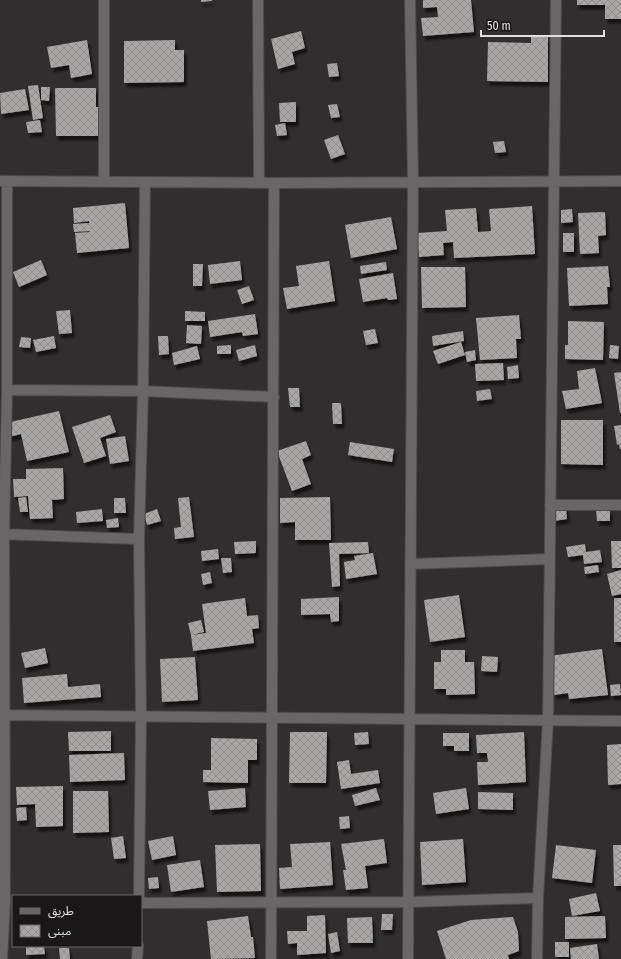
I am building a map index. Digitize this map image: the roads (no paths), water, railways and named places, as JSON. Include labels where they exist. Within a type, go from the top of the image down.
[{"type":"street","points":[[104,0],[104,182]]},
{"type":"street","points":[[258,0],[259,183]]},
{"type":"street","points":[[408,959],[413,182],[410,0]]},
{"type":"street","points":[[537,959],[538,898],[548,720],[556,0]]},
{"type":"street","points":[[2,959],[9,904],[3,715],[2,534],[7,390],[3,340],[4,181],[274,183],[621,181]]},
{"type":"street","points":[[139,895],[141,716],[139,539],[143,391],[145,182]]},
{"type":"street","points":[[271,959],[274,183]]},
{"type":"street","points":[[7,390],[143,391],[274,397]]},
{"type":"street","points":[[550,505],[621,505]]},
{"type":"street","points":[[2,534],[139,539]]},
{"type":"street","points":[[411,564],[550,559]]},
{"type":"street","points":[[3,715],[621,721]]},
{"type":"street","points":[[142,903],[409,902],[538,898]]},
{"type":"street","points":[[137,959],[138,947]]}]
